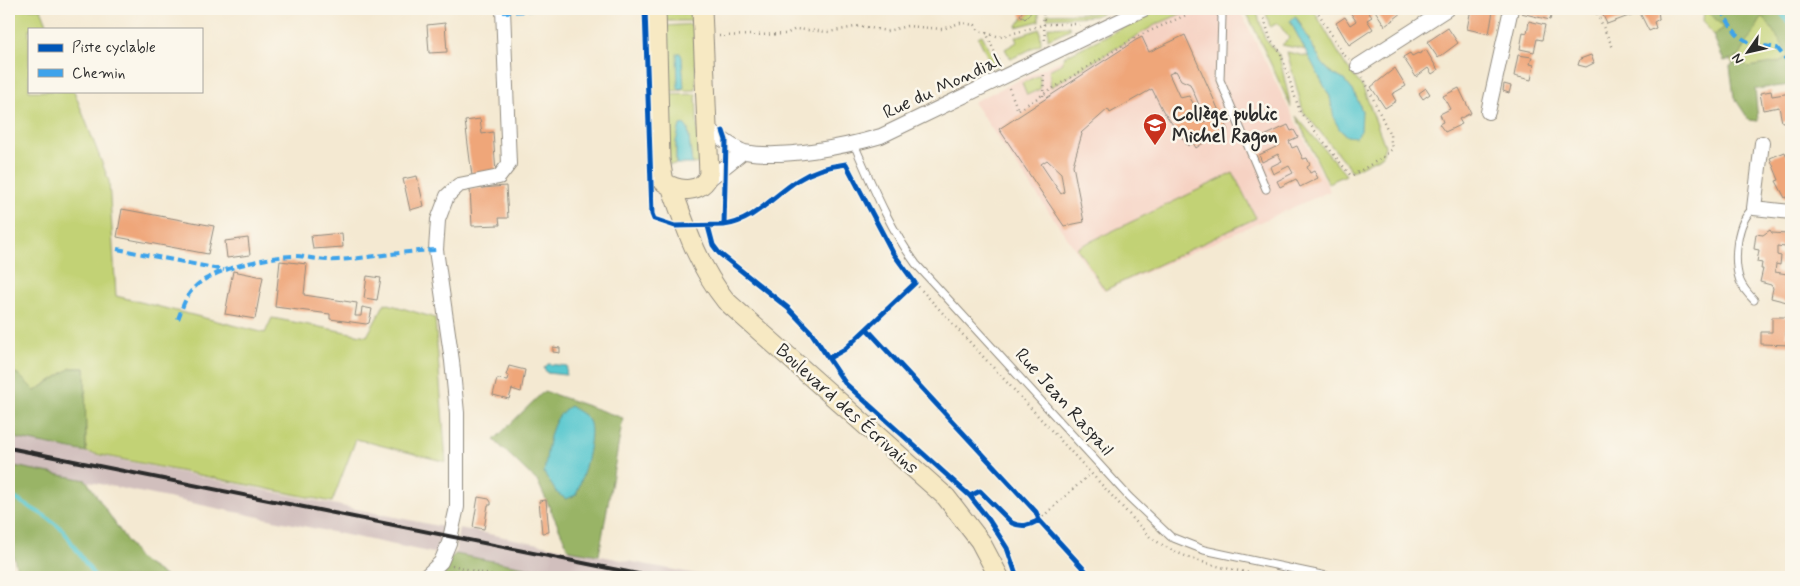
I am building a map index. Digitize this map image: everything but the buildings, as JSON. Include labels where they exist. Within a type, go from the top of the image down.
[{"type":"main road","name":"Boulevard des Écrivains","points":[[656,9],[660,160],[664,182],[671,186],[692,244],[710,281],[726,301],[946,497],[980,541],[999,577]]},
{"type":"main road","points":[[692,244],[690,219],[702,184],[709,174],[702,9]]},
{"type":"main road","points":[[671,186],[685,190],[702,184]]},
{"type":"street","points":[[425,577],[441,562],[449,543],[457,507],[458,447],[452,361],[436,250],[436,236],[442,205],[452,190],[459,185],[499,177],[509,164],[503,9]]},
{"type":"street","name":"Rue du Mondial","points":[[744,152],[806,152],[854,144],[881,136],[1144,9]]},
{"type":"street","points":[[1358,66],[1447,9]]},
{"type":"street","points":[[1488,112],[1511,9]]},
{"type":"street","points":[[702,184],[744,152],[706,128]]},
{"type":"street","points":[[1762,144],[1754,208],[1791,212]]},
{"type":"lane","points":[[1218,9],[1222,16],[1220,80],[1266,189]]},
{"type":"lane","name":"Rue Jean Raspail","points":[[854,144],[900,242],[916,264],[1129,497],[1170,537],[1204,550],[1331,577]]},
{"type":"lane","points":[[1754,208],[1745,214],[1740,228],[1737,268],[1740,282],[1754,300]]},
{"type":"path","points":[[1054,41],[1045,45],[1043,10],[1068,9]]},
{"type":"path","points":[[1018,110],[1136,37],[1200,9]]},
{"type":"path","points":[[1261,9],[1271,42],[1280,51],[1300,112],[1351,176],[1382,158],[1392,149],[1390,135],[1358,66],[1342,54],[1316,9]]},
{"type":"path","points":[[1595,9],[1614,48]]},
{"type":"path","points":[[713,36],[786,34],[796,29],[829,32],[860,26],[887,32],[907,26],[942,29],[960,24],[975,25],[980,31],[986,31],[1000,37],[1043,24],[1090,24]]},
{"type":"path","points":[[986,31],[1001,66],[1009,62]]},
{"type":"path","points":[[908,290],[915,283],[910,275]]},
{"type":"path","points":[[1037,521],[1090,474]]},
{"type":"path","points":[[1036,512],[1037,521],[1046,527]]},
{"type":"path","points":[[441,562],[497,577]]},
{"type":"shaded area","name":"Collège public Michel Ragon","points":[[1169,9],[1239,9],[1330,191],[1104,291],[973,102]]},
{"type":"shaded area","points":[[9,437],[443,527],[438,554],[9,465]]},
{"type":"shaded area","points":[[459,528],[712,577],[578,577],[455,554]]},
{"type":"green space","points":[[9,9],[41,9],[49,28],[28,28],[28,92],[74,92],[109,181],[116,296],[265,333],[272,318],[367,336],[385,303],[435,318],[446,462],[356,439],[332,502],[86,452],[85,368],[71,368],[35,391],[18,374],[9,372]]},
{"type":"green space","points":[[663,9],[694,9],[694,21],[663,21]]},
{"type":"green space","points":[[1034,9],[1039,9],[1039,21],[1016,27],[1023,17],[1025,19]]},
{"type":"green space","points":[[1100,9],[1110,9],[1094,16],[1047,18],[1047,14],[1092,13]]},
{"type":"green space","points":[[1160,9],[1192,9],[1155,25],[1051,87],[1049,70],[1061,64],[1065,56]]},
{"type":"green space","points":[[1245,9],[1256,9],[1265,39],[1279,55],[1291,107]]},
{"type":"green space","points":[[1265,9],[1313,9],[1346,66],[1363,88],[1385,146],[1382,156],[1352,171],[1303,111],[1287,52],[1310,57],[1326,87],[1339,128],[1347,136],[1362,111],[1354,92],[1344,80],[1330,72],[1322,63],[1296,16],[1290,21],[1306,50],[1282,45],[1289,38],[1278,23],[1270,27]]},
{"type":"green space","points":[[1704,9],[1791,9],[1791,80],[1745,81],[1703,21]]},
{"type":"green space","points":[[1706,9],[1791,9],[1791,85],[1755,89],[1758,121],[1749,120],[1734,97],[1730,66],[1741,60],[1748,67],[1779,62],[1789,55],[1763,16],[1739,57],[1724,61],[1713,35],[1724,28]]},
{"type":"green space","points":[[695,24],[696,90],[667,91],[664,26]]},
{"type":"green space","points":[[1069,26],[1070,29],[1048,39],[1048,27]]},
{"type":"green space","points":[[1040,29],[1041,44],[1011,59],[1005,49],[1017,42],[1015,37]]},
{"type":"green space","points":[[982,35],[998,66],[993,68],[978,37]]},
{"type":"green space","points":[[1040,75],[1040,89],[1027,95],[1022,83]]},
{"type":"green space","points":[[696,94],[699,163],[692,164],[688,131],[676,142],[676,164],[669,165],[666,95]]},
{"type":"green space","points":[[1296,116],[1346,175],[1328,183]]},
{"type":"green space","points":[[1233,173],[1256,218],[1105,290],[1077,248]]},
{"type":"green space","points":[[71,368],[85,368],[86,452],[9,437],[9,372],[18,374],[35,391]]},
{"type":"green space","points":[[544,391],[623,418],[599,555],[569,550],[538,482],[494,440]]},
{"type":"green space","points":[[9,465],[86,480],[139,559],[167,577],[19,577],[9,539]]},
{"type":"green space","points":[[455,554],[578,577],[431,577]]},
{"type":"water","points":[[1295,16],[1322,63],[1330,72],[1344,80],[1354,92],[1362,111],[1361,131],[1356,137],[1347,136],[1340,130],[1334,119],[1330,97],[1290,21]]},
{"type":"water","points":[[677,53],[680,53],[682,57],[684,88],[678,89]]},
{"type":"water","points":[[684,124],[688,129],[692,164],[676,164],[676,142],[680,125]]},
{"type":"water","points":[[548,364],[567,366],[566,375],[547,373],[544,368]]},
{"type":"water","points":[[570,406],[583,414],[589,421],[591,436],[585,468],[576,495],[566,499],[557,493],[544,473],[553,427],[557,419]]},
{"type":"waterway","points":[[1778,9],[1791,26]]},
{"type":"waterway","points":[[9,495],[45,516],[63,530],[95,577]]},
{"type":"railway","points":[[9,448],[653,577]]},
{"type":"marked path","points":[[503,12],[590,9]]},
{"type":"marked path","points":[[1721,9],[1737,34],[1748,42],[1777,48],[1791,65]]},
{"type":"marked path","points":[[117,249],[224,270]]},
{"type":"marked path","points":[[178,319],[188,296],[201,282],[241,265],[285,256],[337,260],[436,250]]},
{"type":"cycle path","points":[[645,9],[652,214],[654,219],[675,226],[724,225],[726,140],[723,131]]},
{"type":"cycle path","points":[[724,225],[735,223],[754,213],[803,177],[821,169],[846,164],[893,253],[915,283],[845,349],[829,358]]},
{"type":"cycle path","points":[[708,226],[713,245],[719,253],[788,308],[811,332],[845,383],[970,496],[989,520],[1007,548],[1017,577]]},
{"type":"cycle path","points":[[867,329],[1036,512],[1039,520],[1091,577]]},
{"type":"cycle path","points":[[970,496],[980,491],[1016,525],[1026,525],[1039,520]]},
{"type":"place","name":"Collège public Michel Ragon","points":[[1155,146]]}]
